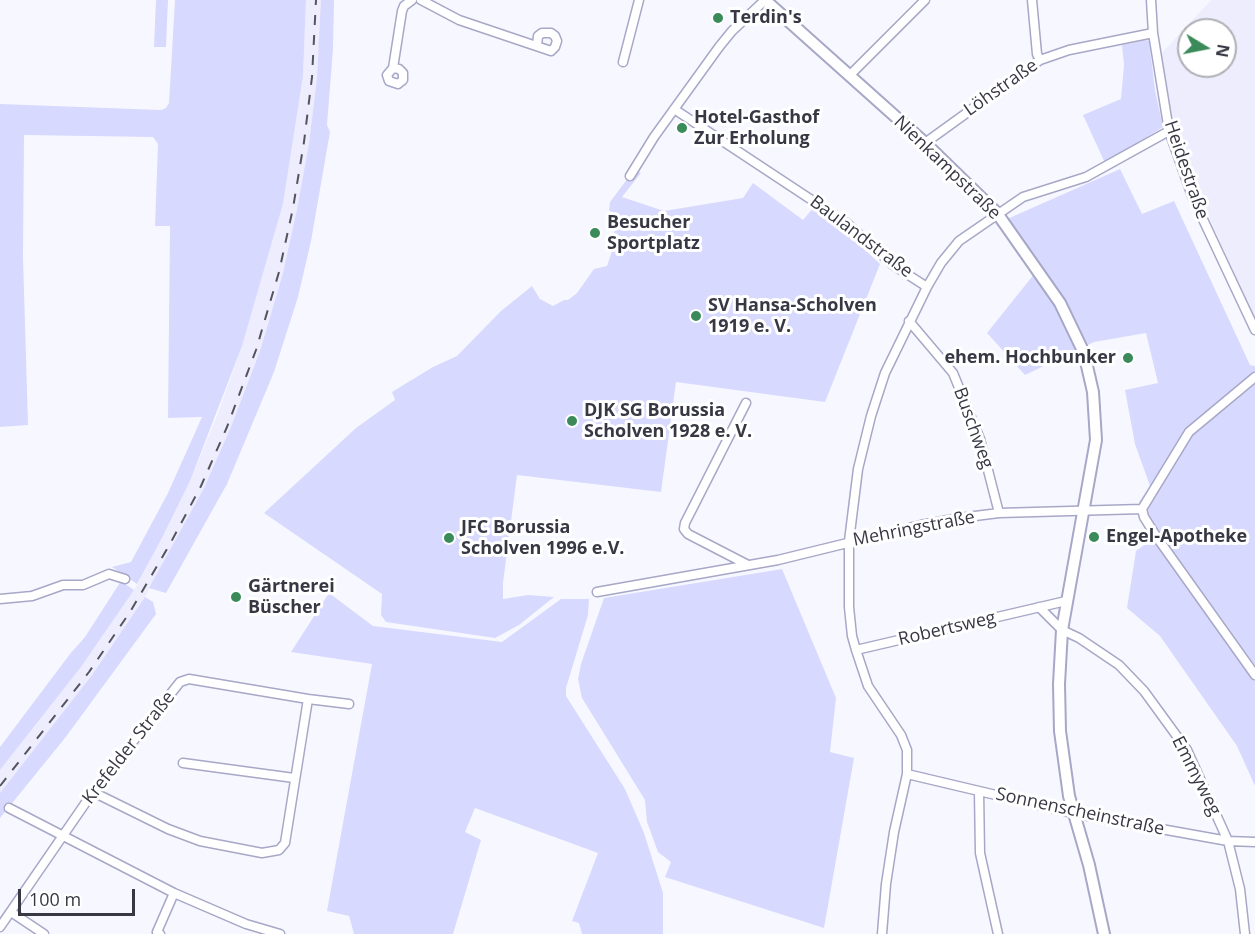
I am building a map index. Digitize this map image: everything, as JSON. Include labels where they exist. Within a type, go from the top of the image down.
[{"type":"street","points":[[393,68],[402,10],[412,0]]},
{"type":"street","points":[[421,0],[459,20],[537,46]]},
{"type":"street","points":[[623,62],[639,0]]},
{"type":"street","points":[[630,176],[674,109],[732,31],[765,0]]},
{"type":"street","name":"Nienkampstraße","points":[[765,0],[925,143],[997,213],[1060,303],[1084,353],[1093,392],[1096,440],[1062,630],[1059,684],[1060,731],[1072,813],[1089,865],[1104,934]]},
{"type":"street","points":[[849,76],[924,0]]},
{"type":"street","points":[[1032,0],[1037,54],[1040,60]]},
{"type":"street","name":"Heidestraße","points":[[1151,0],[1153,33],[1169,131],[1192,196],[1255,330]]},
{"type":"street","name":"Löhstraße","points":[[925,143],[1040,60],[1069,50],[1153,33]]},
{"type":"street","name":"Baulandstraße","points":[[674,109],[849,224],[892,265],[927,287]]},
{"type":"street","points":[[882,934],[886,884],[894,832],[907,774],[907,750],[901,735],[868,686],[852,636],[849,607],[849,541],[858,470],[871,416],[885,373],[909,321],[941,262],[959,242],[997,213],[1023,197],[1086,177],[1169,131]]},
{"type":"street","name":"Buschweg","points":[[909,321],[953,373],[980,439],[999,513]]},
{"type":"street","points":[[1255,377],[1189,432],[1142,509],[1143,517],[1255,675]]},
{"type":"street","points":[[746,403],[684,529],[688,534],[748,566]]},
{"type":"street","name":"Mehringstraße","points":[[597,592],[748,566],[921,525],[999,513],[1142,509]]},
{"type":"street","points":[[0,599],[32,596],[63,585],[83,585],[110,574],[124,579]]},
{"type":"street","name":"Robertsweg","points":[[856,650],[1066,601]]},
{"type":"street","points":[[1039,607],[1062,630]]},
{"type":"street","name":"Emmyweg","points":[[1062,630],[1079,638],[1119,665],[1144,691],[1187,750],[1228,841],[1240,889],[1245,934]]},
{"type":"street","name":"Krefelder Straße","points":[[0,927],[93,792],[180,682],[189,679],[349,704]]},
{"type":"street","points":[[93,792],[168,829],[200,841],[262,853],[275,852],[285,843],[308,699]]},
{"type":"street","points":[[183,763],[294,778]]},
{"type":"street","name":"Sonnenscheinstraße","points":[[907,774],[1072,813],[1228,841],[1255,843]]},
{"type":"street","points":[[979,791],[980,854],[998,934]]},
{"type":"street","points":[[9,808],[174,893],[246,924],[279,934]]},
{"type":"street","points":[[160,934],[157,932],[174,893]]},
{"type":"street","points":[[11,912],[44,934]]},
{"type":"shaded area","points":[[156,0],[168,0],[166,47],[154,47]]},
{"type":"shaded area","points":[[175,0],[306,0],[303,76],[283,204],[242,346],[190,481],[137,584],[112,567],[131,562],[168,493],[202,417],[168,418],[170,226],[155,226],[158,144],[153,137],[24,135],[23,257],[28,425],[0,427],[0,104],[161,110],[166,108],[169,103]]},
{"type":"shaded area","points":[[306,0],[321,0],[317,78],[309,143],[283,273],[260,351],[230,429],[204,488],[145,597],[92,675],[0,793],[0,770],[81,667],[134,590],[190,481],[217,416],[242,346],[283,204],[303,76]]},
{"type":"shaded area","points":[[321,0],[334,0],[327,125],[330,132],[311,241],[298,297],[274,372],[227,484],[166,593],[149,588],[204,488],[230,429],[260,351],[283,273],[309,143],[317,78]]},
{"type":"shaded area","points":[[1211,0],[1255,0],[1255,318],[1190,176],[1177,139],[1159,56],[1177,37],[1177,78],[1237,78],[1237,18],[1194,18]]},
{"type":"shaded area","points":[[1149,41],[1155,90],[1163,127],[1105,163],[1083,115],[1121,99],[1124,65],[1122,45]]},
{"type":"shaded area","points":[[1120,169],[1142,214],[1174,201],[1250,365],[1255,366],[1255,786],[1237,746],[1160,636],[1127,608],[1136,551],[1155,537],[1141,518],[1139,502],[1150,486],[1135,444],[1125,390],[1158,383],[1146,333],[1094,342],[1025,375],[987,333],[1035,273],[996,224]]},
{"type":"shaded area","points":[[634,170],[641,173],[622,197],[664,211],[743,198],[753,183],[803,220],[814,207],[839,225],[880,264],[825,402],[676,382],[661,492],[517,475],[503,599],[528,595],[554,597],[519,625],[495,638],[386,622],[381,615],[382,594],[264,513],[356,428],[395,400],[392,392],[433,367],[457,356],[501,311],[532,286],[540,299],[553,306],[568,300],[577,293],[594,269],[607,266],[612,251],[616,216],[609,210],[610,202]]},
{"type":"shaded area","points":[[782,569],[836,698],[830,752],[854,758],[824,928],[665,877],[671,862],[658,852],[647,822],[645,800],[582,698],[578,679],[604,598]]},
{"type":"shaded area","points":[[121,581],[134,590],[81,667],[0,770],[0,747],[85,637]]},
{"type":"shaded area","points":[[329,593],[373,626],[502,642],[561,599],[589,599],[588,615],[566,688],[566,696],[625,789],[644,833],[663,893],[663,934],[582,934],[579,923],[572,921],[598,853],[475,808],[465,832],[481,840],[453,934],[354,934],[349,916],[327,911],[372,664],[291,652]]},
{"type":"shaded area","points":[[145,597],[153,602],[156,614],[65,738],[0,818],[0,793],[92,675]]},
{"type":"railway","points":[[0,786],[89,672],[130,612],[201,486],[227,427],[256,350],[279,272],[293,208],[312,77],[316,0]]},
{"type":"place","name":"Terdin's","points":[[718,18]]},
{"type":"place","name":"Hotel-Gasthof Zur Erholung","points":[[682,128]]},
{"type":"place","name":"Besucher Sportplatz","points":[[595,233]]},
{"type":"place","name":"SV Hansa-Scholven 1919 e. V.","points":[[696,316]]},
{"type":"place","name":"ehem. Hochbunker","points":[[1128,358]]},
{"type":"place","name":"DJK SG Borussia Scholven 1928 e. V.","points":[[572,421]]},
{"type":"place","name":"Engel-Apotheke","points":[[1094,537]]},
{"type":"place","name":"JFC Borussia Scholven 1996 e.V.","points":[[449,538]]},
{"type":"place","name":"Gärtnerei Büscher","points":[[236,597]]}]
